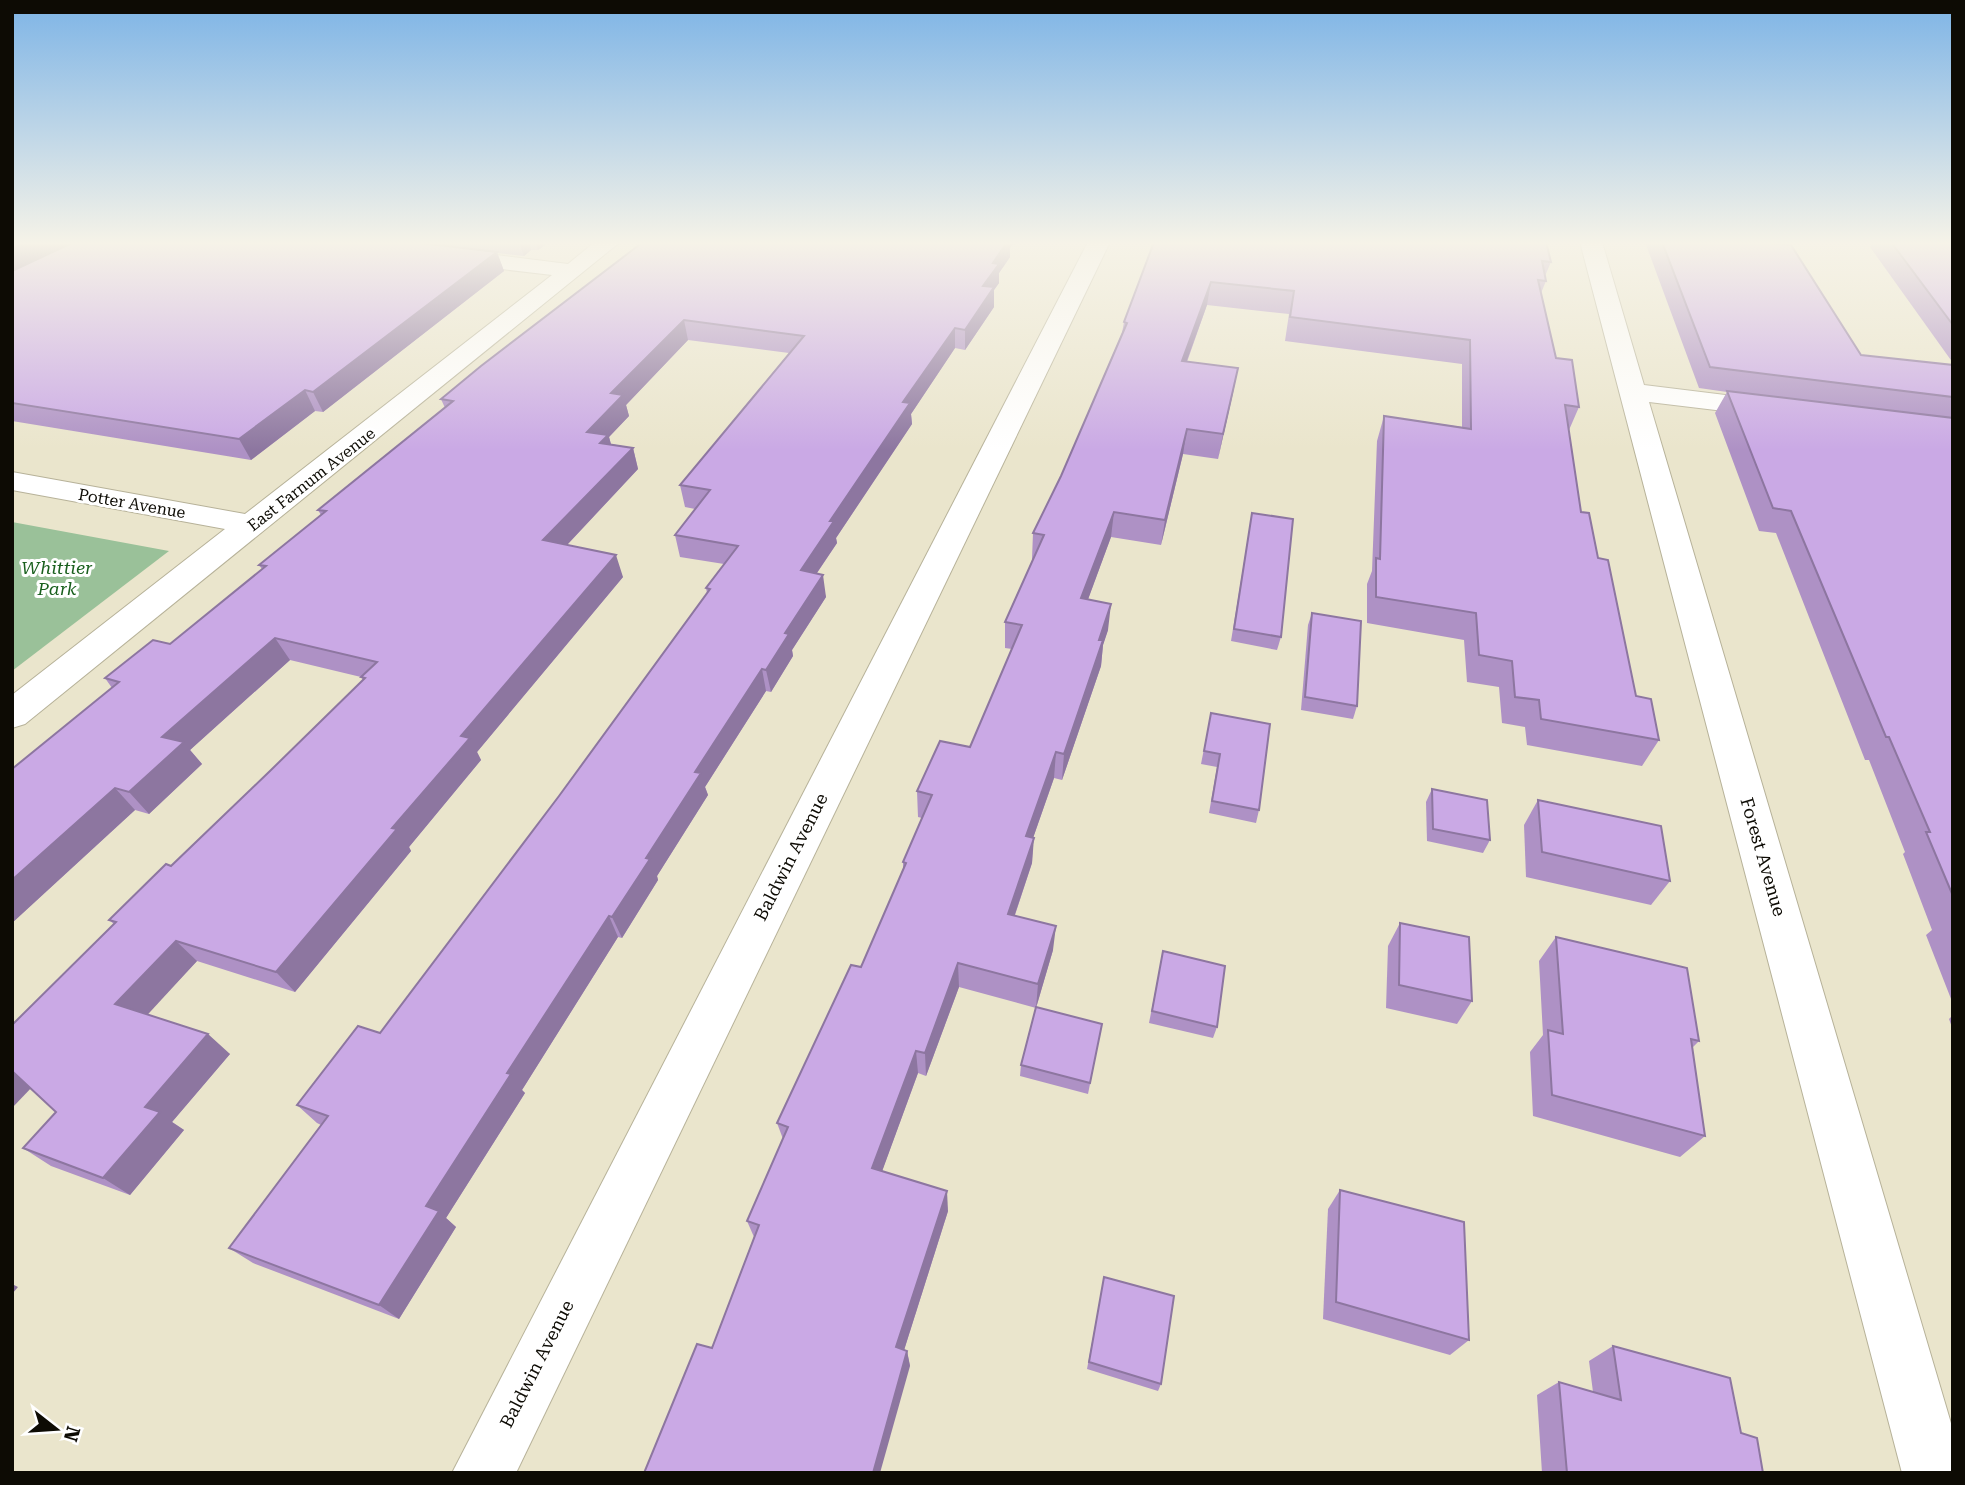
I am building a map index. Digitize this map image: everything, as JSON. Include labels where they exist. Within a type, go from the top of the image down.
[{"type":"street","name":"East Farnum Avenue","points":[[12,715],[521,311]]},
{"type":"street","name":"Baldwin Avenue","points":[[483,1473],[1064,311]]},
{"type":"street","name":"Forest Avenue","points":[[1611,311],[1934,1473]]},
{"type":"street","points":[[1634,392],[1793,412]]},
{"type":"street","name":"Potter Avenue","points":[[12,481],[252,525]]},
{"type":"green space","name":"Whittier Park","points":[[12,522],[169,551],[12,671]]},
{"type":"building","points":[[12,311],[419,311],[313,392],[305,390],[239,439],[12,403]]},
{"type":"building","points":[[552,311],[978,311],[965,330],[955,328],[903,402],[910,403],[830,521],[834,521],[801,570],[823,575],[785,633],[789,634],[766,670],[762,669],[695,772],[701,773],[646,858],[650,859],[612,917],[609,916],[507,1073],[511,1074],[426,1206],[439,1211],[379,1305],[229,1248],[328,1116],[297,1105],[358,1026],[380,1033],[559,796],[710,589],[706,588],[738,546],[675,535],[710,490],[680,485],[804,336],[684,320],[611,393],[623,395],[587,432],[608,435],[600,443],[633,448],[543,540],[616,555],[461,736],[470,738],[392,828],[397,829],[276,972],[176,941],[115,1004],[208,1034],[145,1107],[160,1112],[103,1178],[23,1148],[56,1112],[12,1071],[12,1025],[116,922],[109,920],[166,864],[171,866],[271,770],[365,678],[361,677],[377,662],[275,638],[162,737],[184,742],[129,792],[115,788],[12,880],[12,769],[119,682],[105,678],[153,640],[170,644],[266,566],[259,565],[326,511],[318,510],[453,401],[441,399]]},
{"type":"building","points":[[1128,311],[1200,311],[1182,361],[1238,368],[1223,434],[1187,429],[1165,520],[1114,512],[1081,598],[1111,604],[1099,640],[1103,640],[1064,754],[1056,752],[1026,836],[1034,838],[1008,914],[1056,926],[1038,984],[958,963],[925,1053],[916,1051],[872,1168],[947,1191],[896,1347],[907,1351],[873,1473],[644,1473],[697,1344],[712,1348],[759,1225],[747,1221],[788,1127],[777,1123],[851,965],[861,967],[906,863],[903,862],[932,795],[917,791],[940,741],[970,747],[1022,625],[1005,622],[1044,535],[1033,533],[1061,476],[1127,323],[1124,322]]},
{"type":"building","points":[[1291,311],[1545,311],[1556,358],[1572,360],[1579,407],[1565,405],[1581,512],[1589,513],[1598,558],[1608,560],[1636,696],[1651,699],[1659,740],[1541,719],[1539,700],[1515,697],[1512,661],[1479,655],[1476,613],[1376,597],[1376,558],[1380,559],[1384,416],[1471,429],[1470,340],[1290,317]]},
{"type":"building","points":[[1689,311],[1833,311],[1861,355],[1953,365],[1953,397],[1710,367]]},
{"type":"building","points":[[1943,311],[1953,311],[1953,325]]},
{"type":"building","points":[[1727,391],[1953,418],[1953,896],[1926,832],[1930,832],[1889,737],[1886,737],[1791,511],[1773,508]]},
{"type":"building","points":[[1252,513],[1293,519],[1281,637],[1234,629]]},
{"type":"building","points":[[1312,613],[1361,621],[1357,706],[1305,697]]},
{"type":"building","points":[[1211,713],[1270,724],[1259,810],[1212,801],[1220,754],[1204,751]]},
{"type":"building","points":[[1432,789],[1487,800],[1490,840],[1433,829]]},
{"type":"building","points":[[1538,800],[1661,826],[1670,881],[1542,852]]},
{"type":"building","points":[[1400,923],[1469,937],[1472,1001],[1399,985]]},
{"type":"building","points":[[1556,937],[1687,968],[1699,1041],[1691,1039],[1705,1136],[1552,1095],[1548,1030],[1563,1034]]},
{"type":"building","points":[[1163,951],[1225,966],[1217,1027],[1152,1011]]},
{"type":"building","points":[[1036,1007],[1102,1024],[1090,1083],[1021,1065]]},
{"type":"building","points":[[1340,1190],[1464,1222],[1469,1340],[1336,1302]]},
{"type":"building","points":[[1104,1277],[1174,1296],[1161,1384],[1089,1362]]},
{"type":"building","points":[[1613,1346],[1730,1378],[1741,1433],[1757,1438],[1763,1473],[1567,1473],[1559,1382],[1621,1400]]}]
